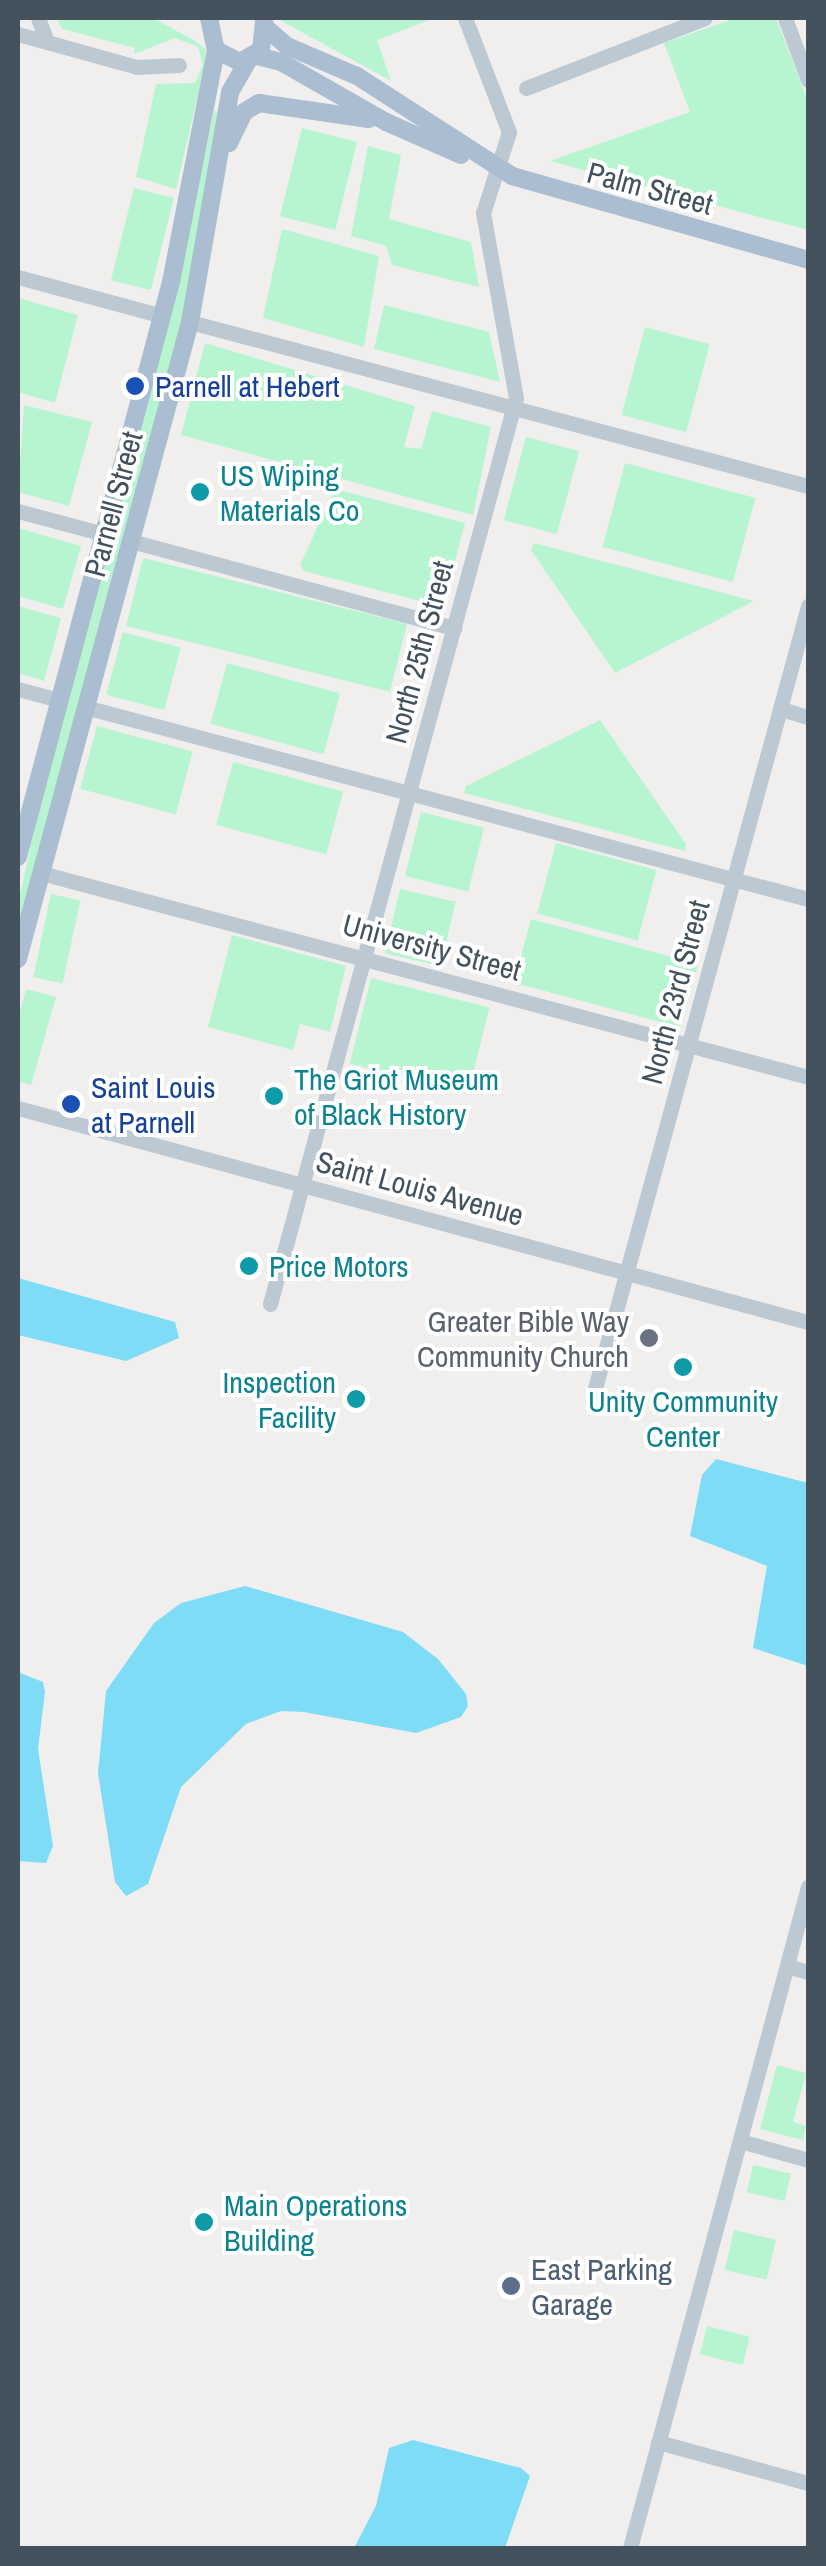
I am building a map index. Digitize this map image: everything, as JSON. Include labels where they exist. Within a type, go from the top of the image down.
[{"type":"main road","points":[[194,18],[252,59],[281,62],[386,122],[488,165]]},
{"type":"main road","points":[[264,22],[286,46],[357,76],[488,165]]},
{"type":"main road","name":"Parnell Street","points":[[18,960],[190,322],[230,92],[252,59],[264,22]]},
{"type":"main road","name":"Parnell Street","points":[[18,857],[163,316],[211,33]]},
{"type":"main road","points":[[215,186],[236,123],[256,104],[289,103],[386,122]]},
{"type":"main road","name":"Palm Street","points":[[488,165],[544,188],[808,260]]},
{"type":"street","points":[[38,18],[47,42]]},
{"type":"street","name":"North 25th Street","points":[[270,1304],[514,408],[517,375],[483,213],[488,165],[509,132],[465,18]]},
{"type":"street","points":[[526,88],[678,23],[706,18]]},
{"type":"street","points":[[786,18],[808,80]]},
{"type":"street","points":[[18,34],[137,66],[179,64]]},
{"type":"street","points":[[18,277],[163,316]]},
{"type":"street","points":[[190,322],[808,486]]},
{"type":"street","points":[[18,511],[104,534]]},
{"type":"street","points":[[131,541],[454,628]]},
{"type":"street","name":"North 23rd Street","points":[[594,1392],[808,606]]},
{"type":"street","points":[[18,689],[59,700]]},
{"type":"street","points":[[85,707],[808,899]]},
{"type":"street","points":[[780,709],[808,717]]},
{"type":"street","name":"University Street","points":[[41,872],[808,1077]]},
{"type":"street","name":"Saint Louis Avenue","points":[[18,1108],[808,1322]]},
{"type":"street","points":[[630,2548],[808,1888]]},
{"type":"street","points":[[787,1966],[808,1972]]},
{"type":"street","points":[[740,2141],[808,2160]]},
{"type":"street","points":[[658,2442],[808,2483]]},
{"type":"green space","points":[[57,18],[153,18],[205,49],[206,60],[176,189],[136,177],[156,84],[195,83],[203,65],[198,47],[175,38],[134,54],[135,48],[62,29]]},
{"type":"green space","points":[[276,18],[435,18],[377,40],[391,81]]},
{"type":"green space","points":[[736,18],[776,18],[808,101],[808,230],[550,161],[690,112],[664,43]]},
{"type":"green space","points":[[214,111],[221,113],[187,301],[18,933],[18,904],[52,751],[177,289]]},
{"type":"green space","points":[[302,128],[357,142],[335,230],[280,216]]},
{"type":"green space","points":[[368,146],[401,155],[389,219],[471,242],[479,287],[392,265],[386,246],[351,236]]},
{"type":"green space","points":[[134,188],[174,198],[151,290],[111,280]]},
{"type":"green space","points":[[282,229],[379,256],[364,347],[263,318]]},
{"type":"green space","points":[[18,298],[78,315],[55,403],[18,392]]},
{"type":"green space","points":[[384,305],[489,332],[500,382],[374,349]]},
{"type":"green space","points":[[645,327],[710,344],[686,432],[621,415]]},
{"type":"green space","points":[[205,343],[415,406],[404,447],[421,449],[432,411],[491,427],[473,515],[181,435]]},
{"type":"green space","points":[[24,405],[92,422],[69,506],[18,492]]},
{"type":"green space","points":[[526,437],[579,451],[557,534],[504,520]]},
{"type":"green space","points":[[625,463],[755,498],[733,582],[602,547]]},
{"type":"green space","points":[[335,489],[465,523],[443,607],[304,571],[300,565]]},
{"type":"green space","points":[[18,528],[81,546],[63,609],[18,596]]},
{"type":"green space","points":[[534,543],[754,601],[615,673],[531,550]]},
{"type":"green space","points":[[143,558],[407,624],[390,692],[126,626]]},
{"type":"green space","points":[[18,606],[61,618],[44,681],[18,673]]},
{"type":"green space","points":[[123,632],[181,648],[164,710],[106,695]]},
{"type":"green space","points":[[227,663],[340,693],[324,754],[211,724]]},
{"type":"green space","points":[[600,720],[686,844],[685,851],[464,793],[466,786]]},
{"type":"green space","points":[[97,726],[193,752],[176,814],[80,789]]},
{"type":"green space","points":[[233,762],[343,792],[326,854],[216,825]]},
{"type":"green space","points":[[421,812],[484,828],[468,892],[405,876]]},
{"type":"green space","points":[[556,843],[656,870],[638,940],[537,914]]},
{"type":"green space","points":[[400,889],[456,902],[441,966],[385,953]]},
{"type":"green space","points":[[51,894],[80,900],[63,983],[33,977]]},
{"type":"green space","points":[[531,919],[698,964],[681,1028],[514,983]]},
{"type":"green space","points":[[232,935],[346,966],[330,1032],[300,1024],[293,1050],[208,1027]]},
{"type":"green space","points":[[371,978],[489,1008],[468,1093],[350,1063]]},
{"type":"green space","points":[[26,989],[56,997],[31,1085],[18,1081],[18,1019]]},
{"type":"green space","points":[[777,2065],[806,2073],[793,2122],[806,2126],[803,2140],[760,2129]]},
{"type":"green space","points":[[753,2165],[791,2174],[785,2201],[747,2192]]},
{"type":"green space","points":[[734,2230],[776,2240],[767,2280],[725,2270]]},
{"type":"green space","points":[[707,2326],[750,2337],[743,2365],[700,2354]]},
{"type":"water","points":[[18,1278],[175,1322],[179,1338],[126,1361],[18,1335]]},
{"type":"water","points":[[716,1459],[808,1483],[808,1666],[753,1648],[767,1566],[690,1536],[702,1475]]},
{"type":"water","points":[[245,1586],[403,1632],[438,1659],[466,1694],[468,1706],[461,1717],[416,1733],[304,1712],[281,1711],[246,1724],[181,1787],[148,1884],[126,1896],[115,1882],[98,1773],[106,1691],[154,1623],[181,1603]]},
{"type":"water","points":[[18,1672],[43,1682],[45,1692],[38,1749],[53,1846],[46,1863],[18,1861]]},
{"type":"water","points":[[413,2440],[521,2468],[530,2476],[505,2548],[354,2548],[376,2506],[389,2448]]},
{"type":"place","name":"Parnell at Hebert","points":[[135,386]]},
{"type":"place","name":"US Wiping Materials Co","points":[[200,492]]},
{"type":"place","name":"The Griot Museum of Black History","points":[[274,1096]]},
{"type":"place","name":"Saint Louis at Parnell","points":[[71,1104]]},
{"type":"place","name":"Price Motors","points":[[249,1266]]},
{"type":"place","name":"Greater Bible Way Community Church","points":[[649,1338]]},
{"type":"place","name":"Unity Community Center","points":[[683,1367]]},
{"type":"place","name":"Inspection Facility","points":[[356,1399]]},
{"type":"place","name":"Main Operations Building","points":[[204,2222]]},
{"type":"place","name":"East Parking Garage","points":[[511,2286]]}]
